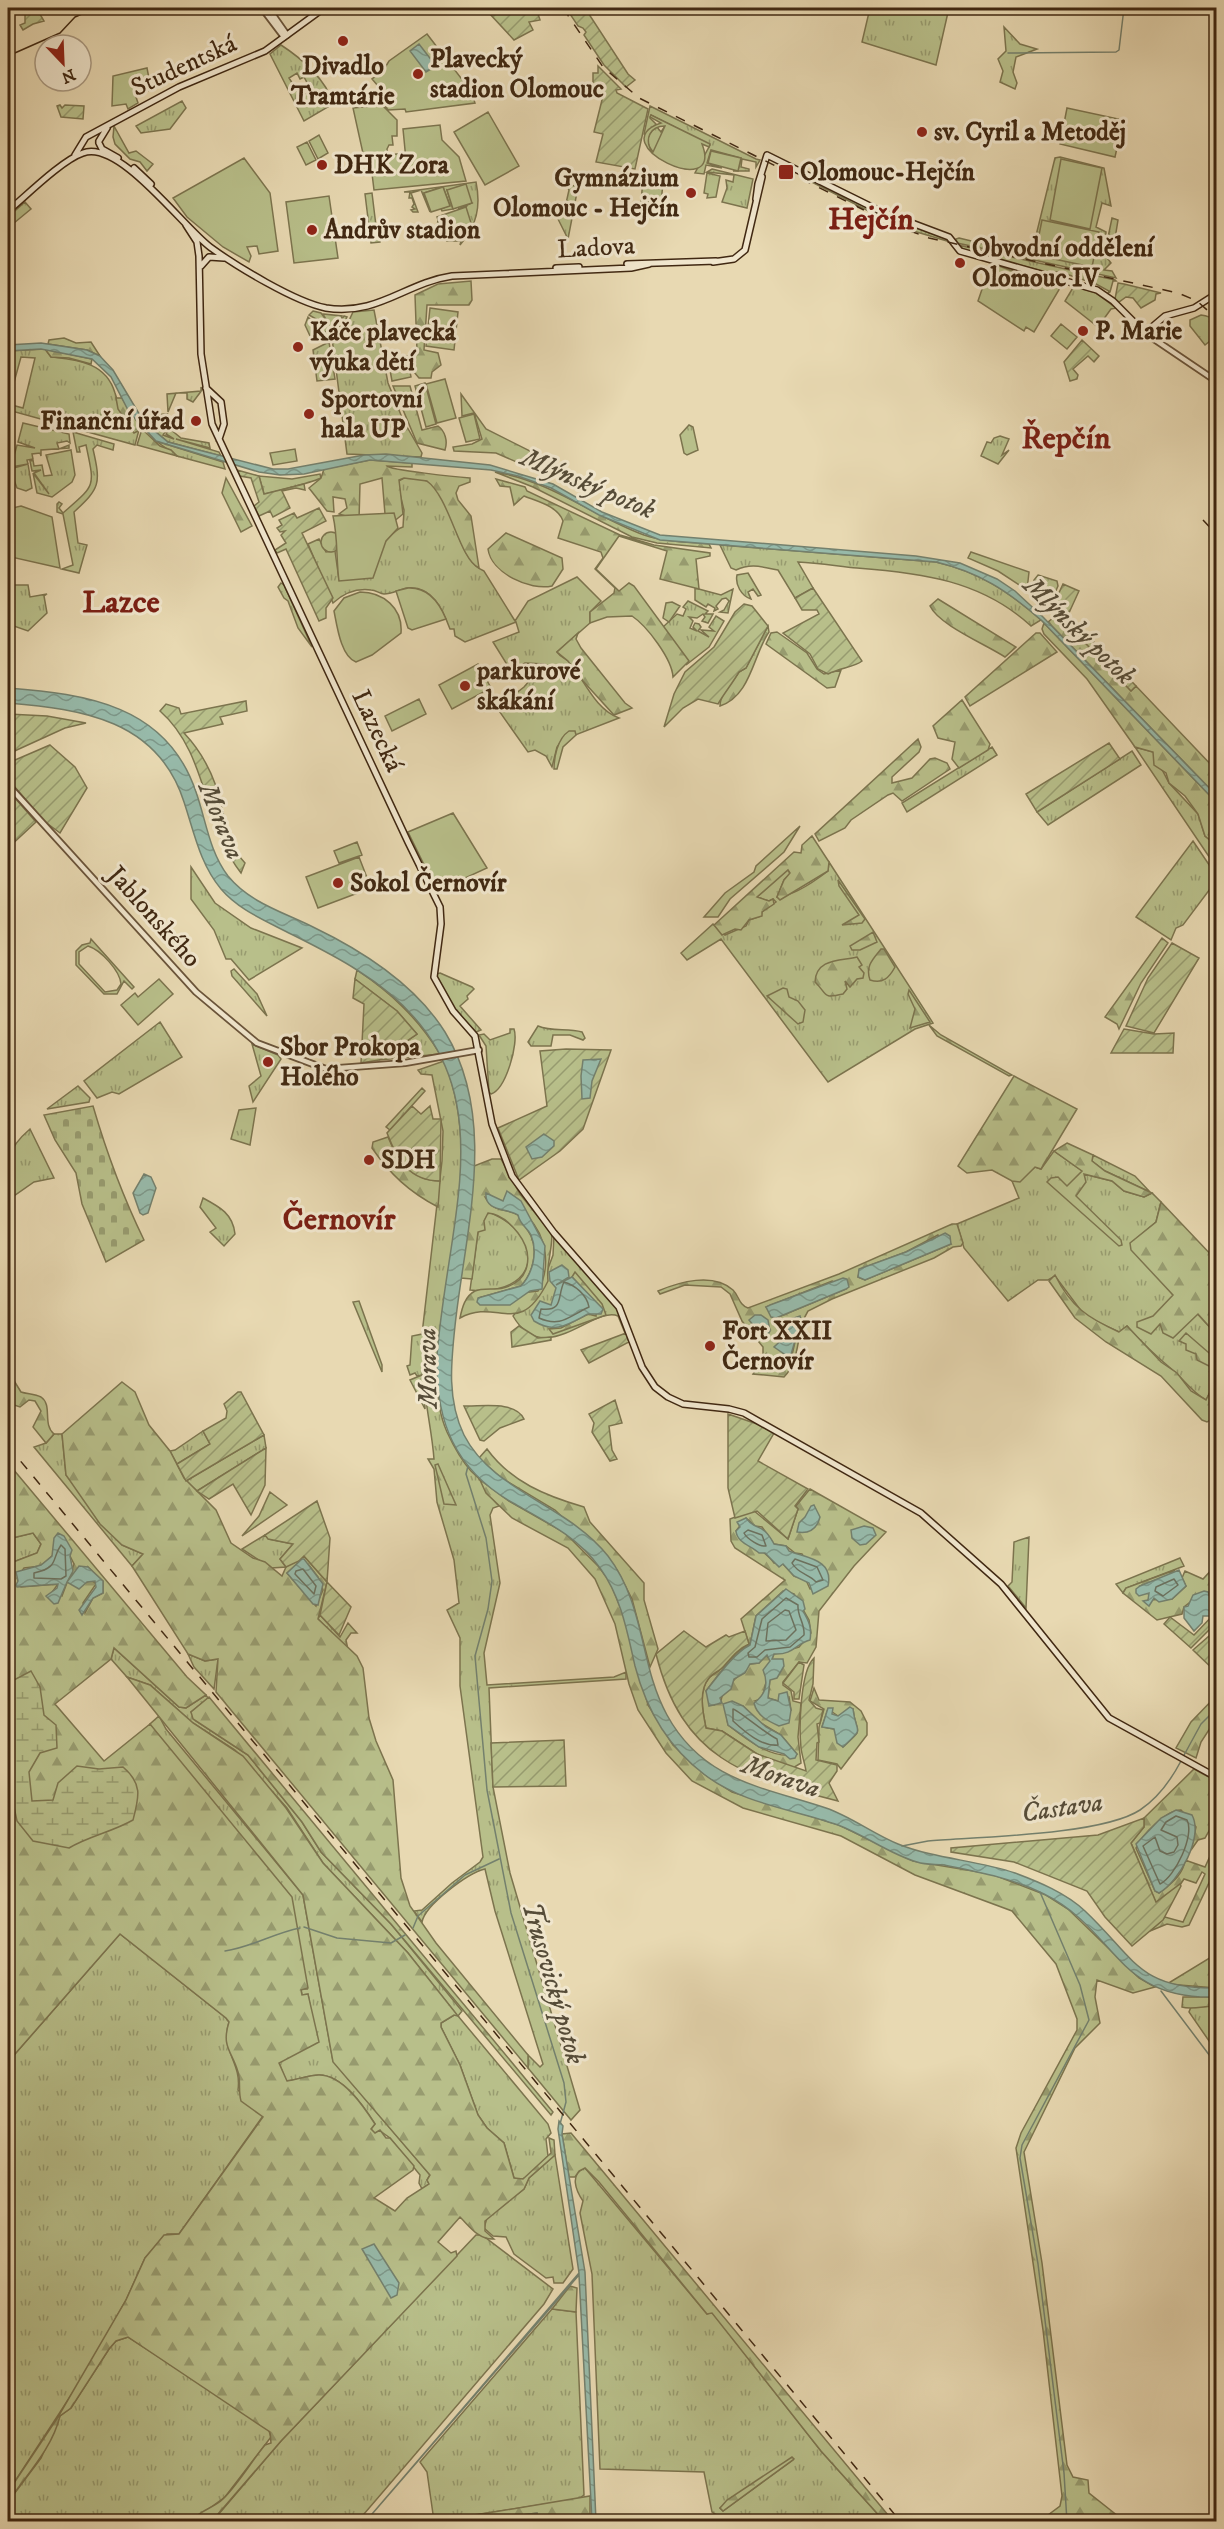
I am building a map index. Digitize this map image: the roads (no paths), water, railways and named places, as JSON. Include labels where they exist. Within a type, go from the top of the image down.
[{"type":"main road","name":"Studentská","points":[[66,164],[82,145],[85,137],[179,87],[273,46],[324,8]]},
{"type":"main road","name":"Studentská","points":[[90,152],[112,122]]},
{"type":"main road","points":[[92,135],[104,150],[139,171],[186,225],[210,247],[228,259],[316,305],[341,309],[361,308],[381,304],[446,277],[545,270]]},
{"type":"main road","points":[[82,145],[90,152]]},
{"type":"main road","points":[[8,211],[66,164],[90,152],[102,153],[132,170],[160,195]]},
{"type":"main road","name":"Ladova","points":[[545,270],[649,264],[692,265],[739,256],[747,246],[767,155],[891,216],[949,237],[961,252],[1097,290],[1110,298],[1145,333]]},
{"type":"main road","points":[[186,225],[198,244],[200,256],[201,354],[205,386],[208,400],[218,428],[224,425],[221,402],[205,386]]},
{"type":"main road","points":[[200,256],[210,247]]},
{"type":"main road","points":[[200,273],[210,247]]},
{"type":"main road","points":[[201,266],[211,256],[228,259]]},
{"type":"main road","name":"Ladova","points":[[545,270],[573,271],[637,267],[649,264]]},
{"type":"main road","points":[[1145,333],[1166,315],[1196,307],[1216,294]]},
{"type":"main road","points":[[208,400],[213,396]]},
{"type":"main road","name":"Lazecká","points":[[218,428],[219,439],[231,468],[408,842],[437,896],[441,918],[433,974],[453,1011],[472,1031],[479,1050],[492,1124],[507,1167],[523,1193],[554,1233],[620,1307],[642,1367],[655,1387],[683,1404],[729,1408],[750,1416],[913,1507],[1001,1584],[1109,1718],[1216,1777]]},
{"type":"street","points":[[262,8],[283,37]]},
{"type":"street","points":[[268,8],[283,37]]},
{"type":"street","points":[[1145,333],[1216,381]]},
{"type":"street","name":"Jablonského","points":[[8,785],[198,994],[250,1038],[287,1056],[328,1070],[433,1059],[479,1050]]},
{"type":"water","points":[[419,44],[436,66],[426,72],[410,51]]},
{"type":"water","points":[[41,343],[87,350],[100,356],[113,370],[144,422],[168,442],[273,469],[288,469],[364,455],[386,454],[490,465],[553,484],[602,512],[660,535],[916,556],[960,563],[997,579],[1015,591],[1043,617],[1216,795],[1216,802],[1041,620],[1005,592],[966,571],[936,562],[660,540],[599,515],[551,488],[518,476],[491,470],[370,460],[304,474],[280,475],[259,472],[156,441],[129,412],[111,377],[92,359],[41,349],[8,351],[8,345]]},
{"type":"water","points":[[8,688],[94,701],[144,722],[165,740],[183,763],[196,792],[216,856],[228,876],[257,900],[332,936],[386,970],[419,999],[445,1032],[461,1066],[471,1102],[475,1139],[470,1214],[452,1354],[453,1395],[459,1422],[464,1435],[477,1454],[493,1471],[572,1523],[608,1556],[629,1595],[658,1696],[667,1715],[682,1737],[698,1754],[717,1768],[757,1787],[836,1812],[889,1840],[912,1849],[1001,1869],[1024,1876],[1052,1889],[1085,1911],[1140,1968],[1170,1983],[1190,1987],[1216,1988],[1216,1997],[1183,1995],[1157,1987],[1137,1975],[1068,1909],[1032,1888],[983,1873],[917,1862],[838,1825],[735,1793],[705,1775],[680,1753],[652,1712],[635,1666],[618,1603],[600,1568],[582,1547],[549,1523],[493,1490],[476,1475],[452,1442],[445,1422],[437,1380],[437,1356],[458,1194],[461,1144],[455,1097],[438,1051],[407,1009],[357,970],[251,913],[221,889],[203,858],[172,774],[156,753],[136,736],[114,724],[89,715],[63,709],[8,703]]},
{"type":"water","points":[[601,1059],[592,1081],[590,1098],[582,1099],[583,1060]]},
{"type":"water","points":[[544,1134],[554,1141],[554,1146],[542,1157],[532,1159],[526,1147]]},
{"type":"water","points":[[144,1174],[151,1177],[156,1188],[148,1213],[143,1215],[140,1213],[133,1193]]},
{"type":"water","points":[[507,1191],[521,1201],[545,1246],[542,1289],[530,1291],[510,1305],[480,1305],[477,1302],[478,1298],[521,1286],[529,1275],[533,1262],[534,1248],[531,1235],[518,1215],[493,1206],[486,1199],[486,1193],[503,1201]]},
{"type":"water","points":[[945,1233],[950,1236],[951,1244],[865,1280],[858,1277],[859,1269],[906,1252]]},
{"type":"water","points":[[562,1265],[568,1270],[569,1277],[556,1285],[572,1277],[603,1309],[601,1314],[588,1314],[561,1326],[541,1325],[534,1321],[531,1315],[540,1301],[551,1305],[556,1288],[550,1281],[549,1272]]},
{"type":"water","points":[[843,1278],[847,1279],[849,1287],[846,1289],[776,1318],[771,1317],[766,1307],[770,1305]]},
{"type":"water","points":[[755,1315],[761,1315],[768,1320],[770,1331],[767,1336],[758,1331],[749,1320]]},
{"type":"water","points":[[800,1316],[801,1320],[790,1358],[774,1347],[786,1336],[788,1320]]},
{"type":"water","points":[[814,1505],[820,1517],[817,1525],[809,1531],[797,1532],[799,1523]]},
{"type":"water","points":[[746,1518],[753,1525],[763,1529],[774,1544],[786,1546],[789,1551],[823,1565],[829,1577],[828,1586],[813,1594],[809,1583],[794,1576],[783,1564],[779,1567],[765,1553],[759,1553],[739,1539],[736,1531],[740,1527],[737,1522]]},
{"type":"water","points":[[864,1526],[873,1528],[876,1535],[866,1544],[860,1545],[852,1538],[851,1530]]},
{"type":"water","points":[[58,1533],[64,1536],[72,1550],[70,1556],[73,1571],[58,1603],[54,1604],[46,1596],[57,1588],[58,1584],[17,1587],[16,1572],[41,1565],[52,1556],[54,1538]]},
{"type":"water","points":[[302,1559],[323,1584],[318,1605],[313,1604],[287,1573]]},
{"type":"water","points":[[79,1566],[88,1567],[103,1581],[103,1593],[93,1598],[82,1615],[79,1610],[96,1587],[95,1581],[87,1582],[79,1589],[67,1582]]},
{"type":"water","points":[[1179,1570],[1186,1586],[1172,1599],[1159,1602],[1154,1598],[1149,1606],[1143,1601],[1148,1600],[1149,1593],[1139,1596],[1136,1593],[1136,1589],[1140,1586]]},
{"type":"water","points":[[786,1589],[803,1601],[805,1609],[803,1611],[811,1632],[810,1640],[786,1653],[774,1654],[772,1659],[783,1659],[784,1666],[777,1678],[770,1680],[768,1698],[778,1701],[779,1694],[787,1692],[791,1710],[789,1723],[779,1726],[767,1720],[760,1715],[754,1703],[765,1689],[766,1680],[763,1670],[770,1661],[767,1655],[759,1663],[750,1664],[745,1673],[734,1679],[731,1689],[720,1698],[722,1703],[709,1706],[706,1691],[732,1659],[750,1645],[756,1616]]},
{"type":"water","points":[[1208,1592],[1214,1608],[1210,1616],[1203,1616],[1202,1623],[1194,1631],[1184,1618],[1184,1607],[1188,1606],[1193,1595]]},
{"type":"water","points":[[732,1701],[743,1706],[766,1727],[781,1735],[797,1754],[795,1758],[790,1759],[784,1754],[759,1747],[728,1725],[723,1704]]},
{"type":"water","points":[[850,1707],[853,1709],[858,1730],[843,1747],[837,1743],[834,1729],[822,1727],[828,1708],[833,1708],[832,1714],[838,1716]]},
{"type":"water","points":[[1176,1810],[1192,1815],[1195,1835],[1188,1858],[1174,1879],[1159,1893],[1155,1891],[1136,1844],[1161,1818]]},
{"type":"water","points":[[559,2121],[563,2126],[562,2134],[585,2272],[596,2521],[592,2521],[579,2275],[366,2521],[579,2273],[558,2129]]},
{"type":"water","points":[[374,2244],[399,2283],[397,2295],[391,2298],[362,2249]]},
{"type":"water","points":[[537,2513],[539,2521],[477,2521]]},
{"type":"waterway","points":[[1008,53],[1116,52],[1119,50],[1124,8]]},
{"type":"waterway","name":"Trusovický potok","points":[[468,1466],[466,1474],[486,1538],[492,1581],[488,1609],[475,1656],[487,1790],[511,1913],[564,2083],[566,2102],[560,2124]]},
{"type":"waterway","name":"Častava","points":[[1183,1757],[1201,1724],[1216,1709]]},
{"type":"waterway","name":"Častava","points":[[902,1846],[928,1841],[1069,1830],[1122,1818],[1140,1810],[1153,1800],[1181,1761]]},
{"type":"waterway","points":[[413,1928],[418,1916],[465,1875],[499,1859]]},
{"type":"waterway","points":[[1040,1892],[1080,1985],[1089,2020],[1022,2145],[1020,2158],[1038,2264],[1064,2473],[1067,2522]]},
{"type":"waterway","points":[[304,1927],[337,1938],[391,1943],[405,1935]]},
{"type":"waterway","points":[[225,1951],[300,1928]]},
{"type":"waterway","points":[[1161,1991],[1216,2064]]},
{"type":"tram line","points":[[8,56],[60,33],[75,17],[96,8]]},
{"type":"railway","points":[[563,8],[603,67],[639,98],[894,225],[929,238],[1178,293],[1197,301],[1216,318]]},
{"type":"railway","points":[[1203,520],[1216,534]]},
{"type":"railway","points":[[8,1446],[901,2522]]},
{"type":"place","name":"Divadlo Tramtárie","points":[[343,41]]},
{"type":"place","name":"Plavecký stadion Olomouc","points":[[418,74]]},
{"type":"place","name":"sv. Cyril a Metoděj","points":[[922,132]]},
{"type":"place","name":"DHK Zora","points":[[322,165]]},
{"type":"place","name":"Olomouc-Hejčín","points":[[786,172]]},
{"type":"place","name":"Gymnázium Olomouc - Hejčín","points":[[691,193]]},
{"type":"place","name":"Andrův stadion","points":[[312,230]]},
{"type":"place","name":"Obvodní oddělení Olomouc IV","points":[[960,263]]},
{"type":"place","name":"P. Marie","points":[[1083,331]]},
{"type":"place","name":"Káče plavecká výuka dětí","points":[[298,347]]},
{"type":"place","name":"Sportovní hala UP","points":[[309,414]]},
{"type":"place","name":"Finanční úřad","points":[[196,421]]},
{"type":"place","name":"parkurové skákání","points":[[465,686]]},
{"type":"place","name":"Sokol Černovír","points":[[338,883]]},
{"type":"place","name":"Sbor Prokopa Holého","points":[[268,1062]]},
{"type":"place","name":"SDH","points":[[369,1160]]},
{"type":"place","name":"Fort XXII Černovír","points":[[710,1346]]},
{"type":"district","name":"Hejčín","points":[[871,220]]},
{"type":"district","name":"Řepčín","points":[[1066,439]]},
{"type":"district","name":"Lazce","points":[[121,603]]},
{"type":"district","name":"Černovír","points":[[339,1220]]},
{"type":"water label","name":"Mlýnský potok","points":[[588,484]]},
{"type":"water label","name":"Mlýnský potok","points":[[1079,631]]},
{"type":"water label","name":"Morava","points":[[221,821]]},
{"type":"water label","name":"Morava","points":[[428,1368]]},
{"type":"water label","name":"Morava","points":[[781,1777]]}]
